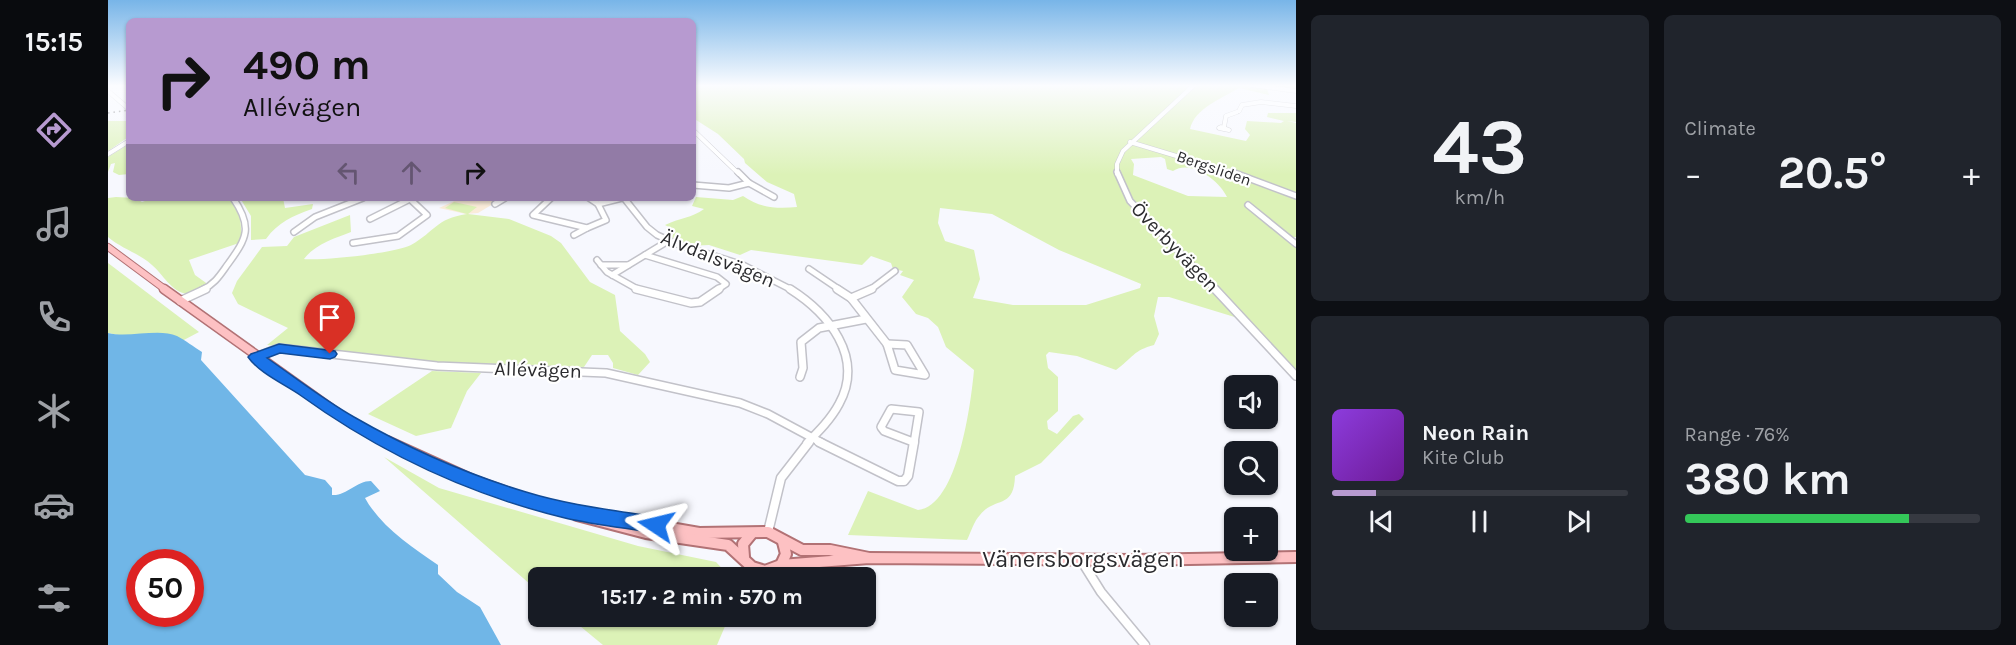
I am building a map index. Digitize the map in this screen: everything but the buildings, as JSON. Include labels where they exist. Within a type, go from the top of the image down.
[{"type":"main road","name":"Vänersborgsvägen","points":[[108,247],[256,357],[347,420],[393,446],[473,481],[527,500],[646,533],[728,545],[752,567],[763,570],[781,565],[869,558],[1081,560],[1296,557]]},
{"type":"main road","name":"Vänersborgsvägen","points":[[567,510],[699,532],[768,532],[783,542],[802,550],[830,550],[869,558]]},
{"type":"main road","points":[[744,559],[742,544],[752,533]]},
{"type":"main road","points":[[781,565],[786,554],[783,542]]},
{"type":"street","name":"Överbyvägen","points":[[1160,115],[1130,142],[1119,156],[1117,164],[1119,182],[1130,201],[1296,376]]},
{"type":"street","points":[[1224,127],[1226,116],[1229,115]]},
{"type":"street","points":[[696,134],[749,183],[774,197]]},
{"type":"street","name":"Bergsliden","points":[[1130,142],[1207,164],[1296,196]]},
{"type":"street","points":[[108,154],[126,143]]},
{"type":"street","points":[[696,185],[729,188],[749,183]]},
{"type":"street","points":[[180,301],[213,285],[245,241],[244,214],[235,201]]},
{"type":"street","points":[[294,232],[301,224],[356,201]]},
{"type":"street","points":[[370,219],[404,201]]},
{"type":"street","points":[[353,243],[398,236],[425,217],[426,214],[413,201]]},
{"type":"street","points":[[495,204],[500,201]]},
{"type":"street","points":[[548,201],[533,215],[587,228]]},
{"type":"street","points":[[574,235],[606,220],[598,204],[594,201]]},
{"type":"street","points":[[598,204],[610,201]]},
{"type":"street","name":"Älvdalsvägen","points":[[625,201],[648,229],[668,241],[741,265],[775,280],[813,305],[832,326],[847,358],[846,386],[836,408],[786,470],[776,490],[768,532]]},
{"type":"street","points":[[1248,205],[1296,244]]},
{"type":"street","points":[[612,275],[668,241]]},
{"type":"street","points":[[628,265],[599,262],[612,275],[642,292],[694,303],[726,284],[717,277],[645,255]]},
{"type":"street","points":[[809,269],[851,298],[887,344],[895,370],[925,375],[907,345],[887,344]]},
{"type":"street","points":[[851,298],[868,292],[895,271]]},
{"type":"street","points":[[800,377],[803,368],[801,342],[815,330],[866,319]]},
{"type":"street","name":"Allévägen","points":[[256,357],[279,348],[437,366],[606,373],[740,404],[768,414],[810,438],[898,481],[904,481],[908,476],[913,442]]},
{"type":"street","points":[[891,409],[919,412],[913,442],[884,431],[881,427],[891,409]]},
{"type":"street","points":[[1081,560],[1101,592],[1145,645]]},
{"type":"shaded area","points":[[454,201],[498,201],[478,213],[466,214],[439,208]]},
{"type":"green space","points":[[696,115],[1197,115],[1190,129],[1246,141],[1250,135],[1245,129],[1247,121],[1281,123],[1284,121],[1267,117],[1267,115],[1296,115],[1296,122],[1287,121],[1296,123],[1296,237],[1289,237],[1296,244],[1296,374],[1251,322],[1169,297],[1158,297],[1154,316],[1159,334],[1154,345],[1137,352],[1116,370],[1077,356],[1049,352],[1046,355],[1048,368],[1058,377],[1058,411],[1047,421],[1048,429],[1057,434],[1073,416],[1079,414],[1084,419],[1041,463],[1015,476],[1011,494],[980,515],[967,540],[848,535],[868,491],[918,510],[932,504],[943,491],[953,473],[966,428],[974,370],[946,347],[938,327],[928,318],[916,314],[902,297],[914,280],[900,275],[903,271],[893,269],[891,263],[871,256],[862,265],[751,250],[740,255],[709,245],[688,246],[670,240],[675,230],[665,225],[704,209],[692,206],[696,197],[733,200],[743,196],[769,207],[797,207],[794,194],[767,182],[745,163],[744,159],[718,134],[696,120]],"holes":[[[1161,157],[1165,159],[1167,169],[1173,171],[1188,168],[1204,173],[1218,184],[1227,197],[1188,196],[1133,175],[1134,164],[1131,159]],[[940,208],[992,214],[1059,250],[1141,284],[1140,288],[1086,305],[1013,305],[973,298],[980,279],[974,250],[945,241],[938,223]]]},
{"type":"green space","points":[[108,121],[126,121],[126,139],[108,151]]},
{"type":"green space","points":[[126,146],[126,174],[119,175],[113,172],[115,163],[111,164],[108,172],[108,157]]},
{"type":"green space","points":[[108,198],[126,198],[126,201],[142,202],[231,201],[240,214],[242,242],[189,260],[195,275],[209,285],[193,293],[182,293],[147,261],[108,237]]},
{"type":"green space","points":[[242,201],[284,201],[285,208],[313,204],[312,209],[286,220],[266,239],[251,240],[251,216]]},
{"type":"green space","points":[[454,202],[477,207],[468,214],[509,219],[551,236],[561,243],[590,282],[615,295],[620,331],[645,354],[650,362],[638,375],[613,368],[608,355],[592,355],[584,367],[410,361],[267,345],[288,328],[238,304],[232,293],[237,281],[262,247],[287,246],[294,237],[350,215],[351,232],[319,246],[304,259],[359,256],[403,248],[419,240],[442,222],[467,214],[445,208]]},
{"type":"green space","points":[[108,263],[199,332],[182,341],[150,334],[123,336],[108,333]]},
{"type":"green space","points":[[432,371],[481,373],[467,391],[451,428],[416,436],[368,414]]},
{"type":"green space","points":[[384,457],[439,488],[638,546],[716,562],[721,567],[528,567],[528,582]]},
{"type":"green space","points":[[581,627],[725,627],[717,645],[603,645]]},
{"type":"water","points":[[108,333],[170,334],[202,352],[201,360],[305,475],[325,480],[332,488],[332,495],[371,481],[380,491],[365,498],[372,508],[398,536],[438,565],[438,574],[457,592],[480,607],[501,645],[108,645]]},
{"type":"route","points":[[330,354],[279,348],[256,357],[347,420],[422,460],[527,500],[567,510],[656,525]]}]
